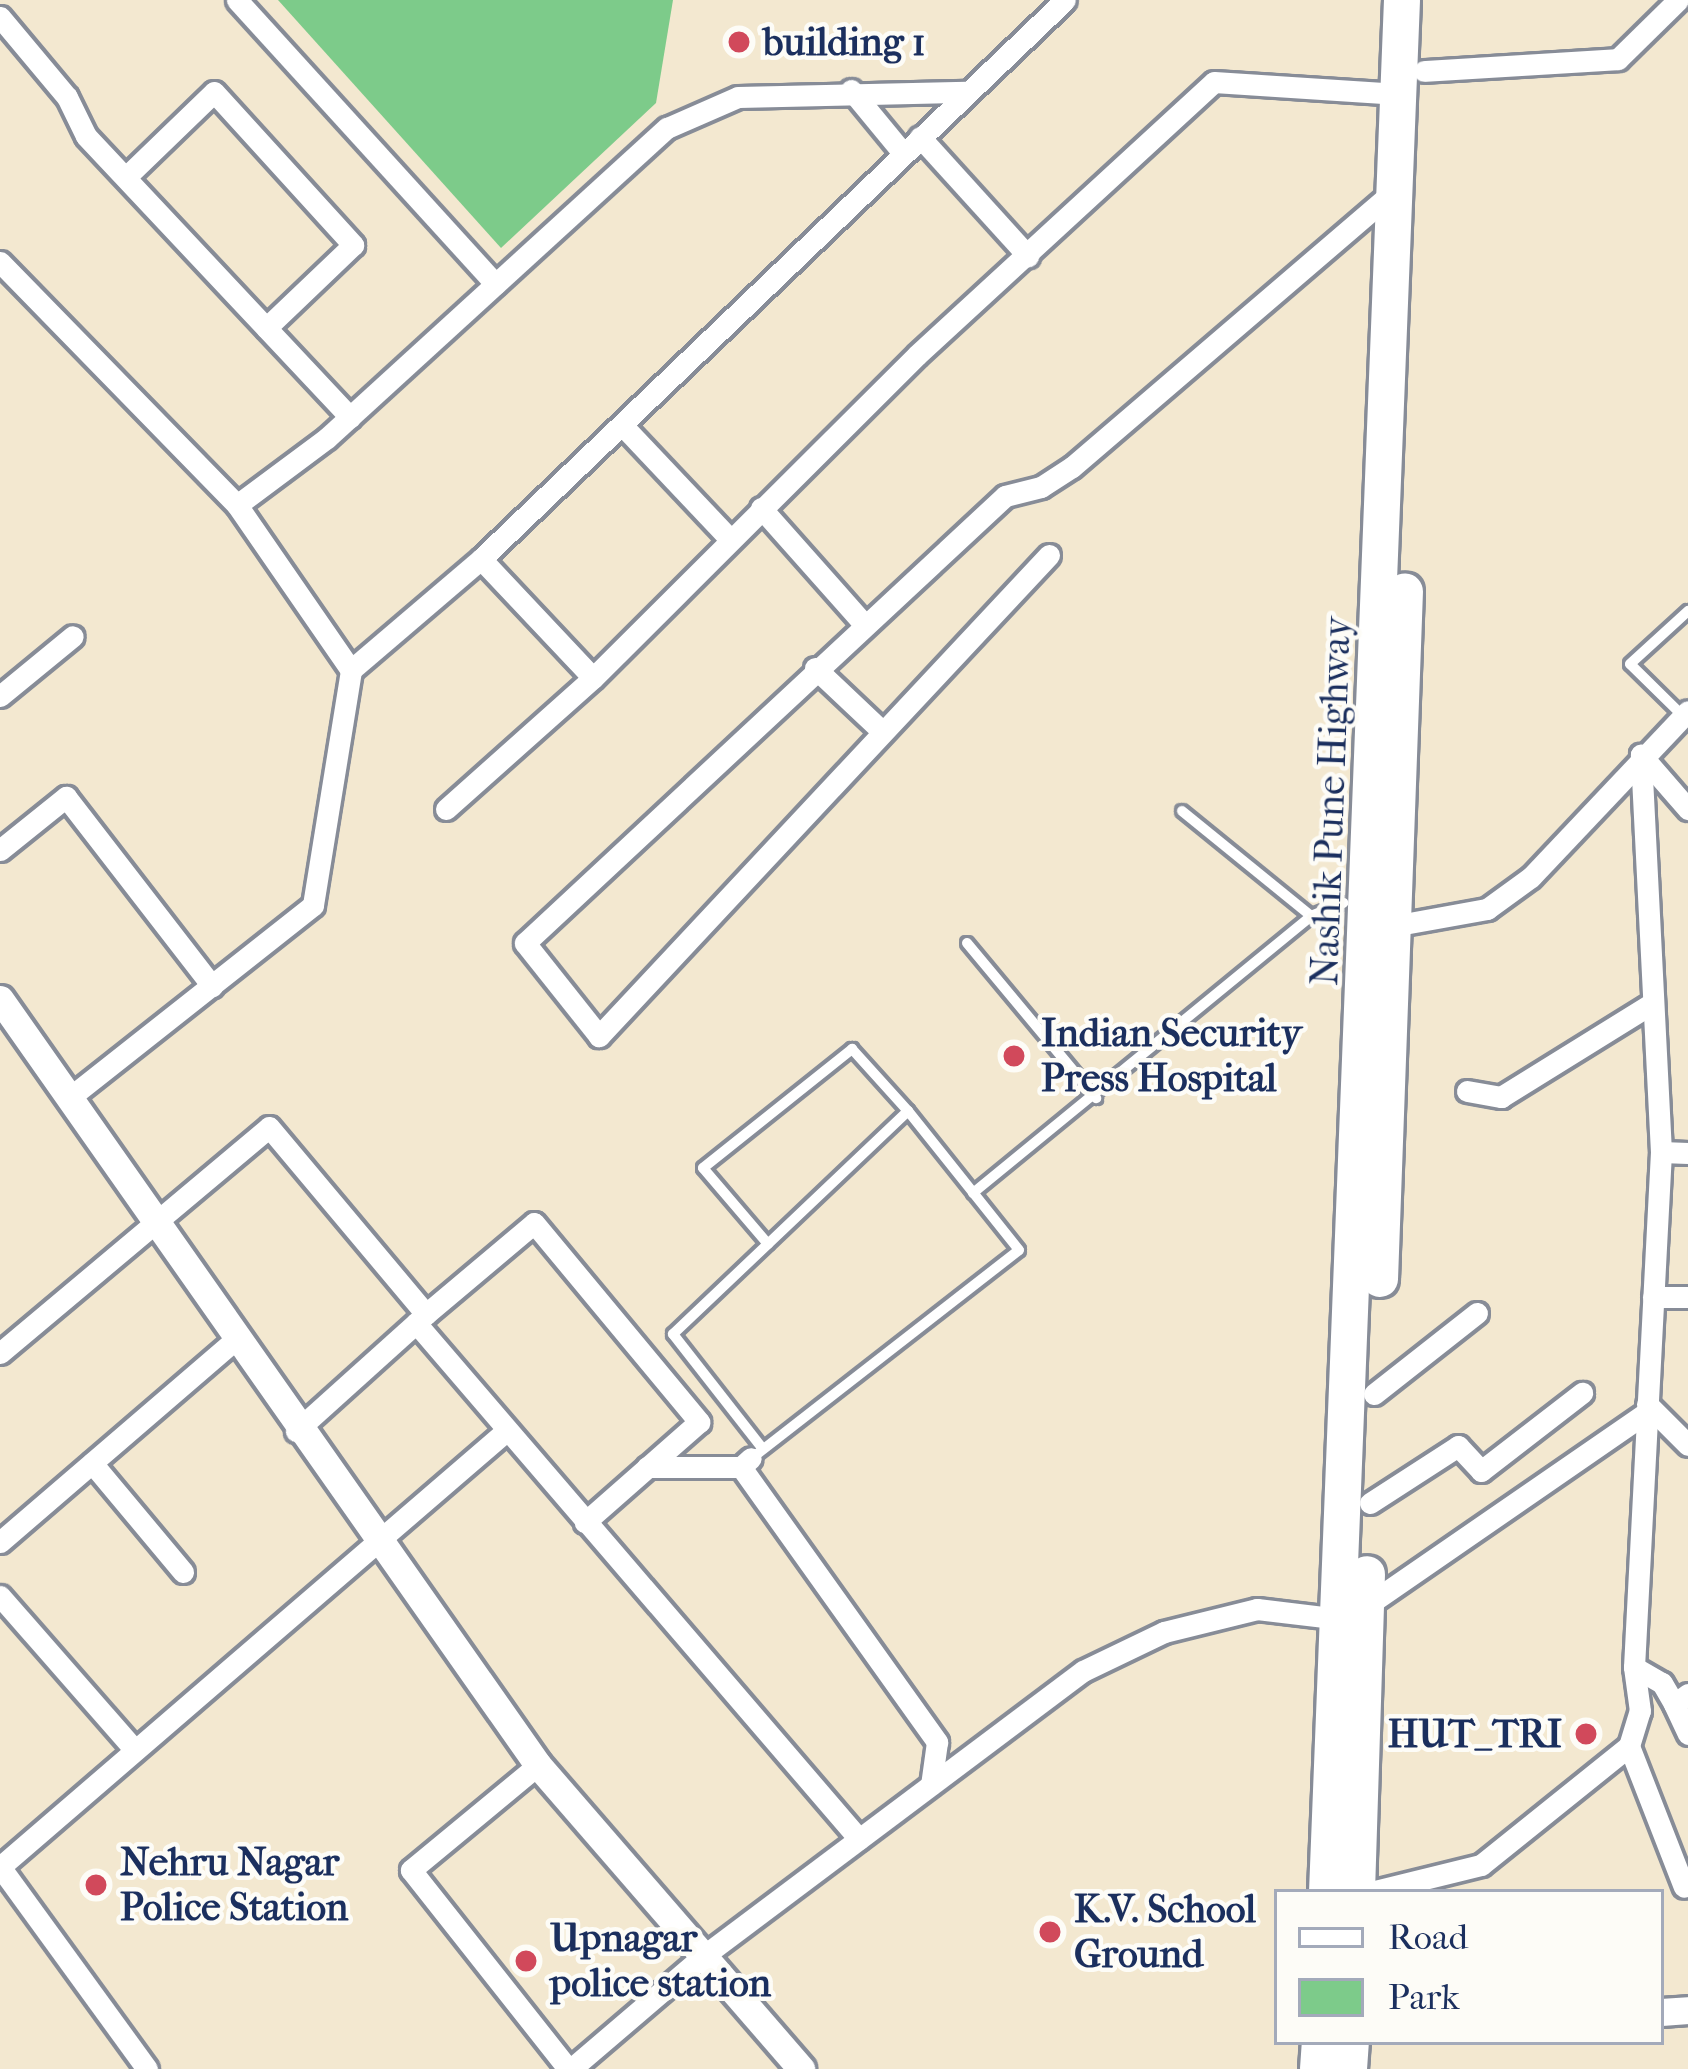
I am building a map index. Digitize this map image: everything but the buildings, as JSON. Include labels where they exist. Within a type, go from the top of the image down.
[{"type":"highway","name":"Nashik Pune Highway","points":[[1327,1889],[1353,1612],[1370,1503],[1374,910],[1412,82],[1402,0]]},
{"type":"highway","name":"Nashik Pune Highway","points":[[1357,1889],[1353,1612],[1395,190],[1427,0]]},
{"type":"street","points":[[237,0],[495,284]]},
{"type":"street","points":[[69,1098],[313,905],[351,670],[481,560],[1065,0]]},
{"type":"street","points":[[446,809],[593,678],[761,508],[1214,82],[1412,82],[1618,59],[1678,0]]},
{"type":"street","points":[[0,17],[126,177],[350,417]]},
{"type":"street","points":[[851,90],[903,153]]},
{"type":"street","points":[[237,506],[350,417],[667,128],[738,97],[851,90],[967,92]]},
{"type":"street","points":[[126,177],[214,92],[353,245],[266,328]]},
{"type":"street","points":[[920,136],[1028,256]]},
{"type":"street","points":[[1048,555],[599,1036],[525,943],[863,623],[1005,496],[1041,487],[1072,466],[1395,190]]},
{"type":"street","points":[[0,262],[237,506],[351,670]]},
{"type":"street","points":[[622,426],[730,539]]},
{"type":"street","points":[[761,508],[863,623]]},
{"type":"street","points":[[481,560],[593,678]]},
{"type":"street","points":[[0,696],[74,636]]},
{"type":"street","points":[[815,668],[883,732]]},
{"type":"street","points":[[1374,910],[1487,909],[1531,877],[1640,755],[1685,714]]},
{"type":"street","points":[[1640,755],[1688,809]]},
{"type":"street","points":[[1640,755],[1661,1152],[1634,1667],[1641,1695],[1630,1747],[1684,1887]]},
{"type":"street","points":[[0,850],[66,797],[212,986]]},
{"type":"street","points":[[0,999],[9,1034],[69,1098],[296,1431],[538,1765],[801,2069]]},
{"type":"street","points":[[1467,1091],[1501,1097],[1651,1004]]},
{"type":"street","points":[[0,1352],[269,1127],[506,1431],[859,1839]]},
{"type":"street","points":[[1661,1152],[1688,1153]]},
{"type":"street","points":[[296,1431],[534,1223],[699,1422],[585,1522]]},
{"type":"street","points":[[1653,1297],[1688,1297]]},
{"type":"street","points":[[1374,1394],[1477,1313]]},
{"type":"street","points":[[0,1542],[234,1341]]},
{"type":"street","points":[[1370,1503],[1458,1446],[1480,1471],[1582,1393]]},
{"type":"street","points":[[538,1765],[410,1870],[578,2067],[702,1958],[1083,1671],[1164,1632],[1257,1609],[1353,1612],[1647,1408]]},
{"type":"street","points":[[1647,1408],[1684,1438]]},
{"type":"street","points":[[146,2069],[0,1867],[506,1431]]},
{"type":"street","points":[[647,1467],[752,1458],[937,1742],[931,1785]]},
{"type":"street","points":[[92,1463],[183,1572]]},
{"type":"street","points":[[0,1596],[134,1749]]},
{"type":"street","points":[[1634,1667],[1681,1699],[1688,1734]]},
{"type":"street","points":[[1383,1889],[1480,1865],[1630,1747]]},
{"type":"lane","points":[[1685,714],[1630,664],[1688,611]]},
{"type":"lane","points":[[1182,812],[1311,916]]},
{"type":"lane","points":[[973,1193],[1096,1097],[1311,916],[1374,910]]},
{"type":"lane","points":[[968,943],[1096,1097]]},
{"type":"lane","points":[[768,1244],[704,1168],[852,1049],[908,1112],[1019,1250],[752,1458],[673,1334],[908,1112]]},
{"type":"green space","points":[[278,0],[673,0],[656,103],[501,248]]},
{"type":"place","name":"building 1","points":[[739,42]]},
{"type":"place","name":"Indian Security Press Hospital","points":[[1014,1056]]},
{"type":"place","name":"HUT_TRI","points":[[1586,1734]]},
{"type":"place","name":"Nehru Nagar Police Station","points":[[96,1885]]},
{"type":"place","name":"K.V. School Ground","points":[[1050,1932]]},
{"type":"place","name":"Upnagar police station","points":[[526,1961]]}]
